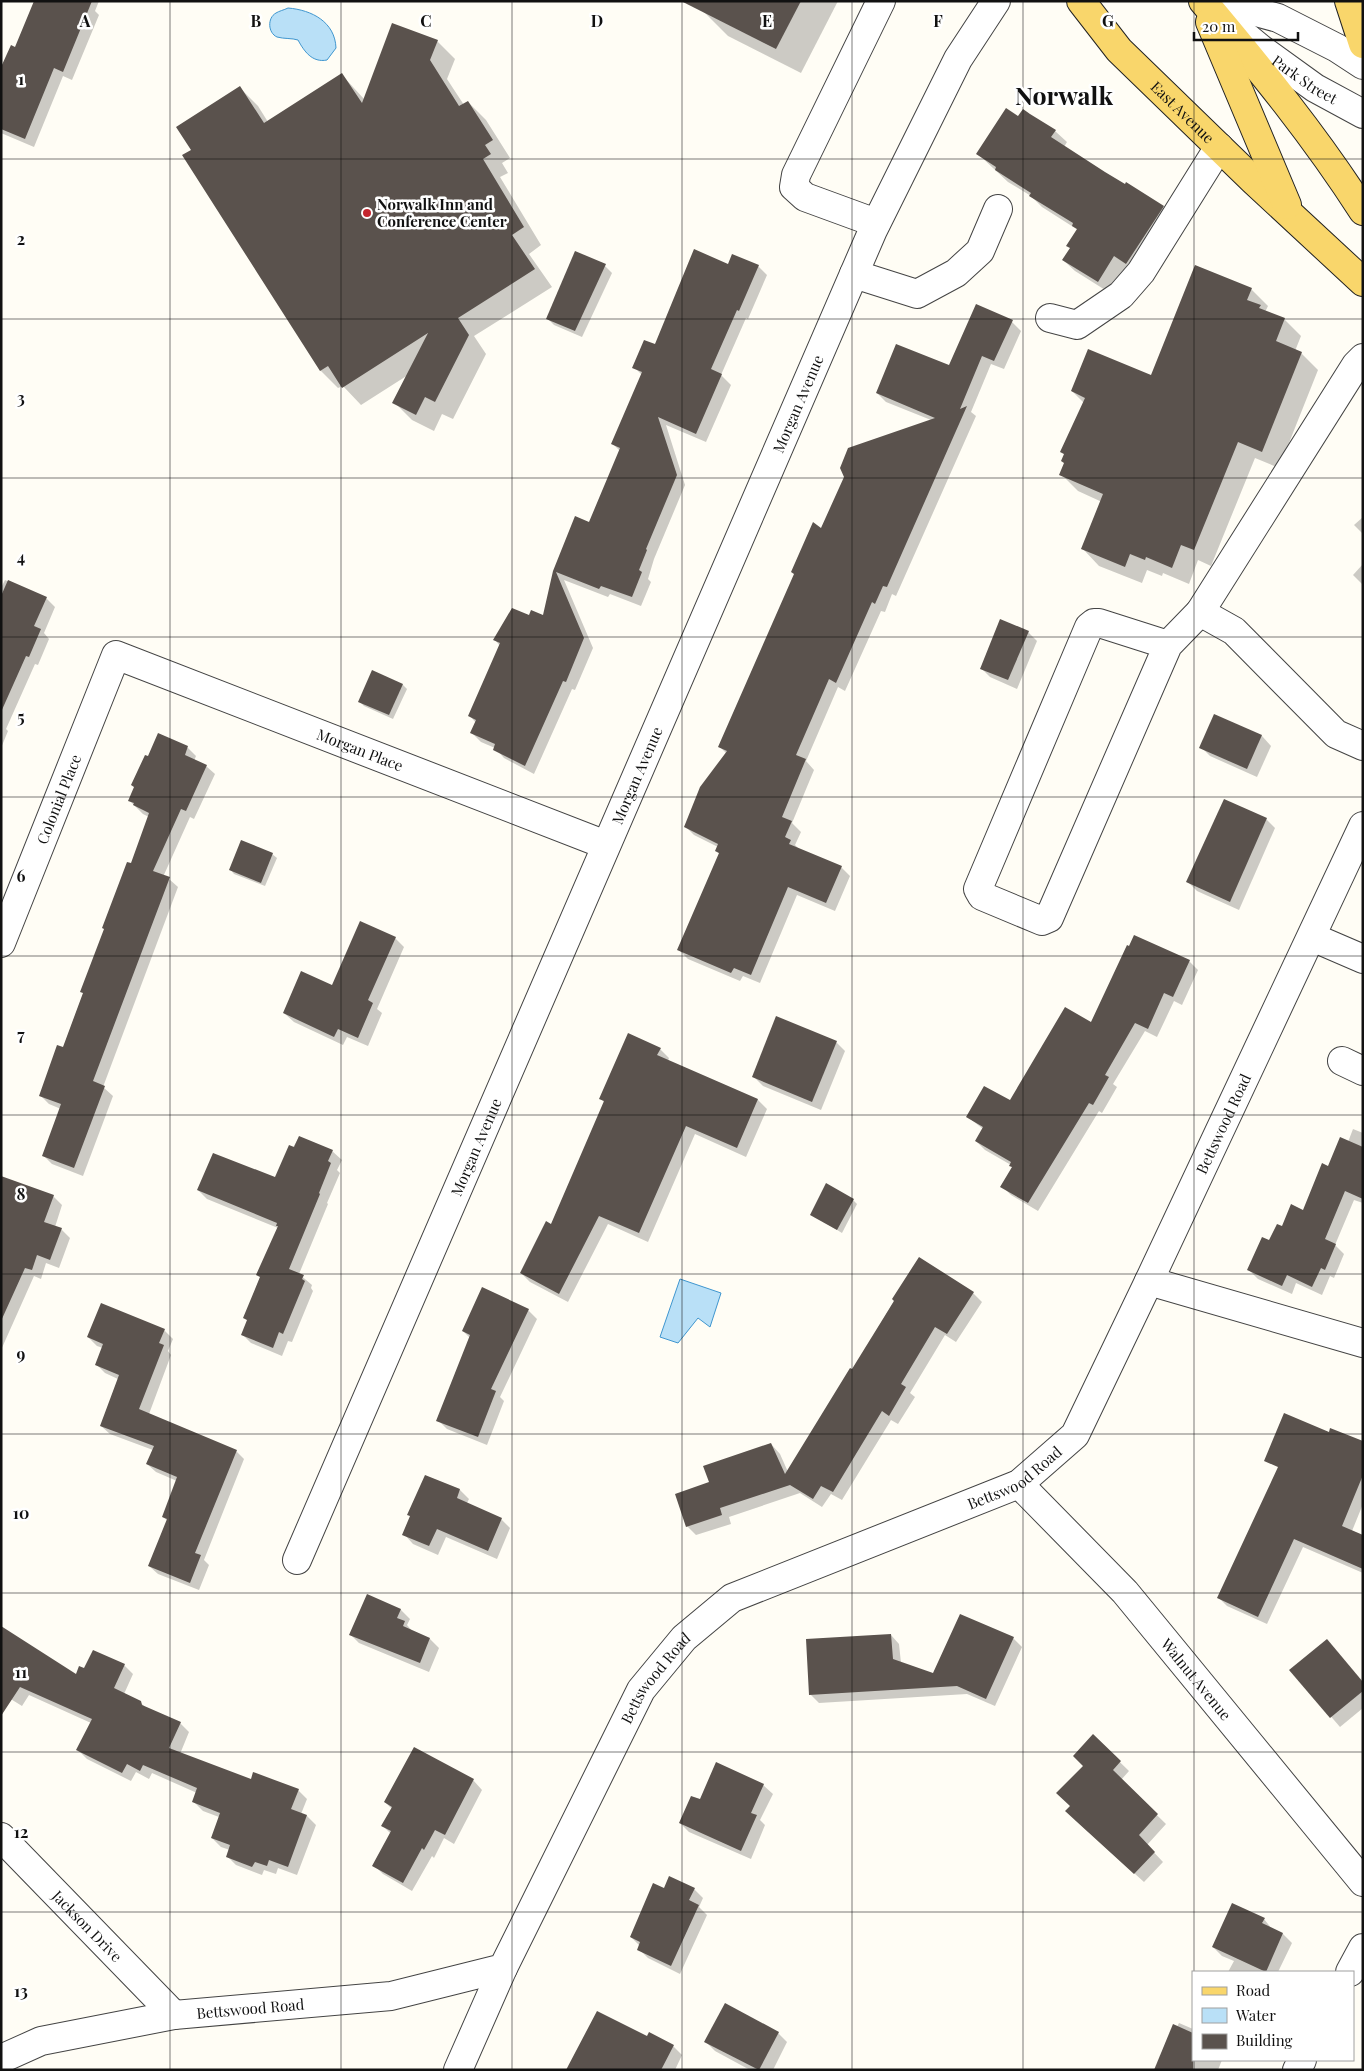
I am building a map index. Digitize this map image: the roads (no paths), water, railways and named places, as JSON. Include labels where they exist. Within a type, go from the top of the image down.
[{"type":"main road","name":"East Avenue","points":[[1081,1],[1119,50],[1363,282]]},
{"type":"main road","name":"East Avenue","points":[[1203,1],[1292,216]]},
{"type":"main road","points":[[1203,1],[1280,93],[1335,168],[1363,211]]},
{"type":"main road","points":[[1349,1],[1363,44]]},
{"type":"street","points":[[876,223],[805,198],[794,187],[796,175],[881,1]]},
{"type":"street","name":"Morgan Avenue","points":[[297,1560],[876,223],[958,59],[996,1]]},
{"type":"street","name":"Park Street","points":[[1203,1],[1268,55],[1315,88],[1363,114]]},
{"type":"street","points":[[1216,1],[1278,18],[1337,48],[1363,65]]},
{"type":"street","points":[[1050,318],[1077,325],[1121,295],[1141,272],[1219,147]]},
{"type":"street","points":[[854,274],[918,294],[956,273],[980,251],[998,209]]},
{"type":"street","points":[[1168,644],[1099,623],[1094,623],[1090,627],[978,889],[982,896],[1042,921],[1049,918],[1168,644],[1200,612],[1356,365],[1363,358]]},
{"type":"street","points":[[1200,612],[1234,631],[1336,734],[1363,746]]},
{"type":"street","name":"Morgan Place","points":[[116,655],[606,845]]},
{"type":"street","name":"Colonial Place","points":[[1,944],[116,655]]},
{"type":"street","name":"Bettswood Road","points":[[458,2070],[503,1968],[641,1690],[684,1638],[732,1598],[1018,1484],[1075,1435],[1363,826]]},
{"type":"street","points":[[1312,937],[1363,959]]},
{"type":"street","points":[[1149,1281],[1363,1343]]},
{"type":"street","name":"Walnut Avenue","points":[[1018,1484],[1125,1592],[1363,1882]]},
{"type":"street","name":"Jackson Drive","points":[[1,1837],[174,2016]]},
{"type":"street","points":[[1351,1971],[1363,1948]]},
{"type":"street","name":"Bettswood Road","points":[[1,2059],[41,2041],[174,2016],[391,1996],[503,1968]]},
{"type":"water","points":[[288,8],[305,11],[327,24],[335,39],[336,48],[327,60],[313,58],[306,52],[298,40],[274,35],[270,29],[271,18],[277,12]]},
{"type":"water","points":[[680,1279],[721,1293],[710,1327],[698,1318],[678,1343],[660,1337]]},
{"type":"place","name":"Norwalk Inn and Conference Center","points":[[367,213]]},
{"type":"district","name":"Norwalk","points":[[1064,94]]}]
